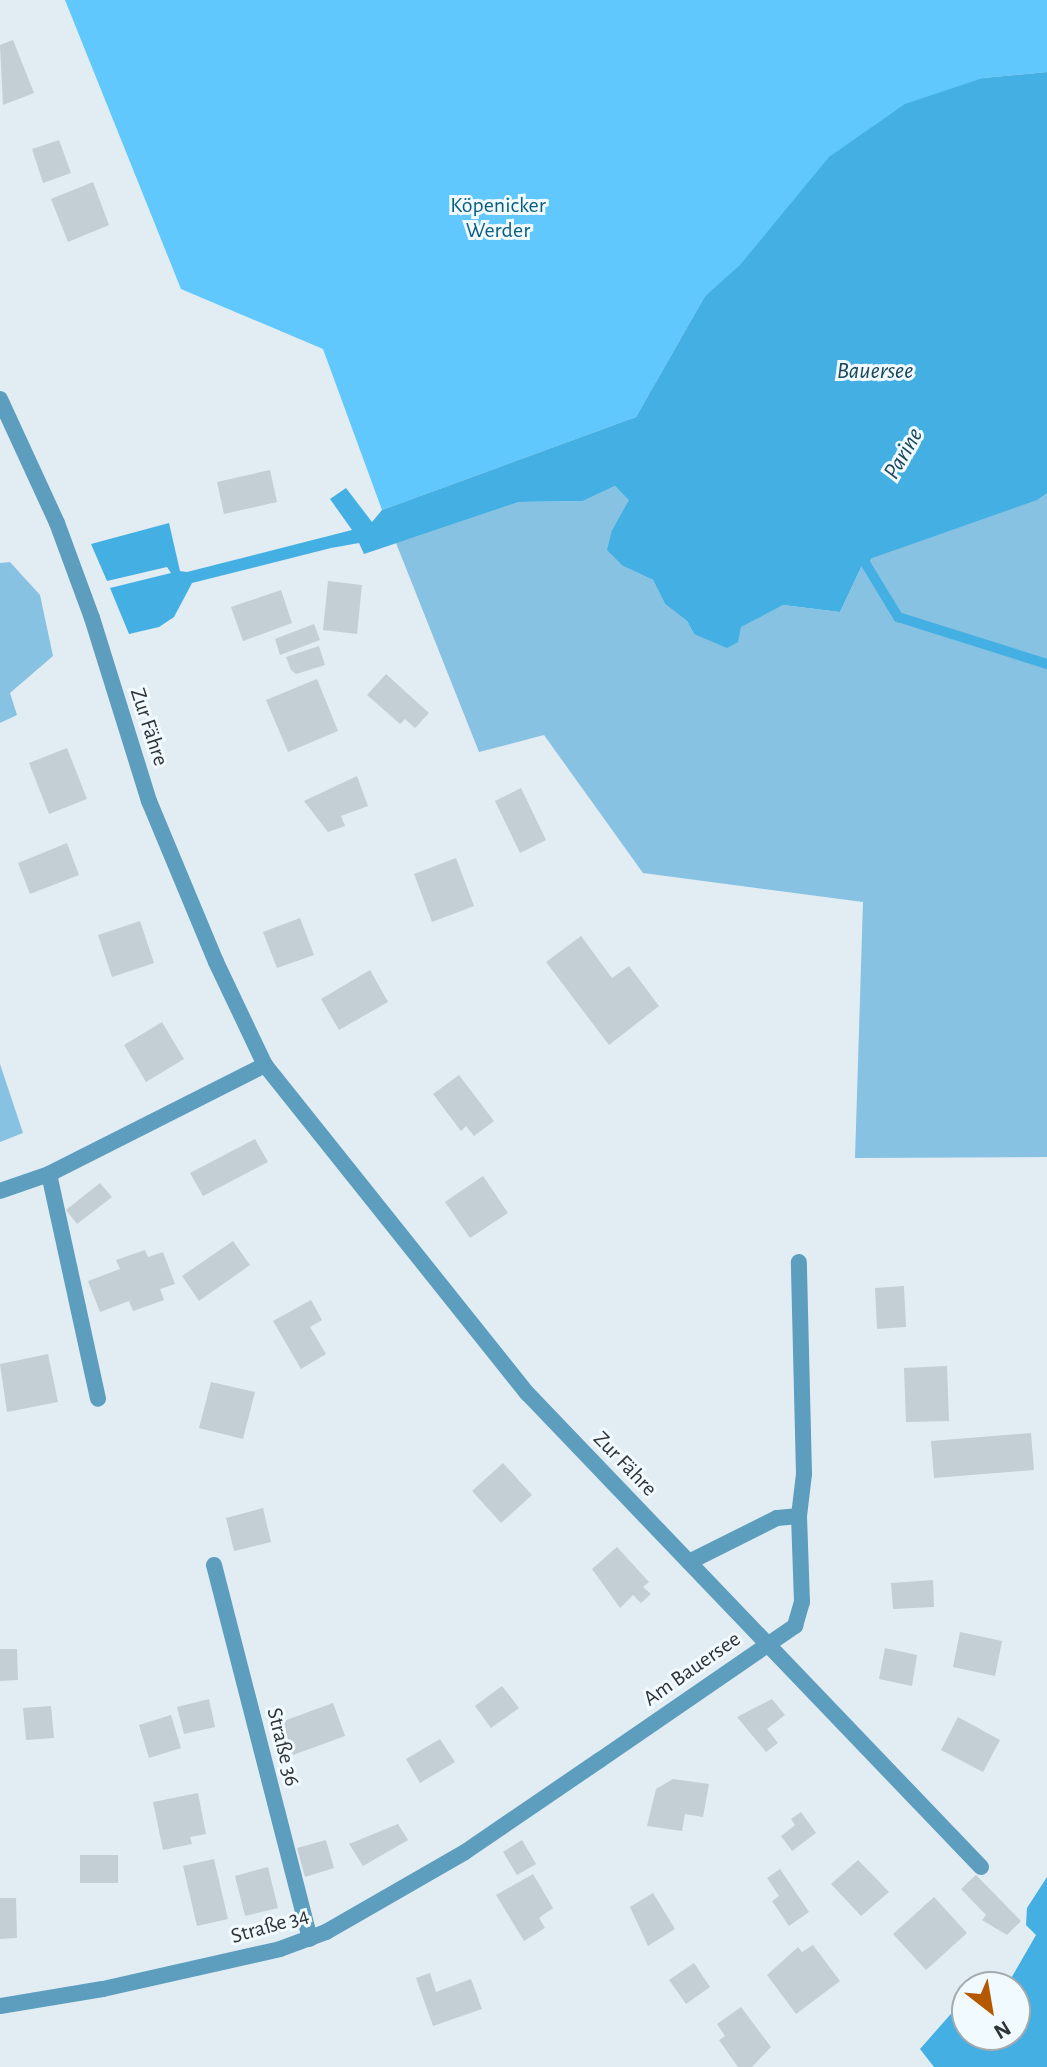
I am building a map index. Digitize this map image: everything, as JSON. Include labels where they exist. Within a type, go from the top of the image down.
[{"type":"street","name":"Zur Fähre","points":[[0,399],[57,523],[92,618],[149,801],[216,962],[265,1065],[528,1394],[981,1867]]},
{"type":"street","points":[[0,1191],[49,1174],[265,1065]]},
{"type":"street","points":[[49,1174],[98,1399]]},
{"type":"street","name":"Am Bauersee","points":[[522,1812],[795,1626],[802,1602],[799,1516],[804,1474],[799,1262]]},
{"type":"street","points":[[689,1562],[777,1518],[799,1516]]},
{"type":"street","name":"Straße 36","points":[[214,1565],[310,1939]]},
{"type":"street","name":"Straße 34","points":[[0,2006],[103,1989],[310,1939],[435,1871],[522,1812]]},
{"type":"shaded area","points":[[615,486],[630,500],[612,530],[623,566],[653,580],[665,604],[687,621],[694,634],[711,638],[783,605],[840,612],[864,561],[1047,493],[1047,1157],[855,1158],[863,902],[643,873],[544,735],[479,752],[396,543],[519,502],[583,501]]},
{"type":"shaded area","points":[[10,562],[40,595],[53,656],[10,693],[17,715],[0,723],[0,563]]},
{"type":"shaded area","points":[[0,1064],[23,1133],[0,1142]]},
{"type":"green space","name":"Köpenicker Werder","points":[[65,0],[1047,0],[1047,72],[983,78],[740,266],[705,296],[636,417],[382,510],[323,349],[181,289]]},
{"type":"water","name":"Bauersee","points":[[1047,72],[1047,493],[1037,500],[864,561],[840,612],[783,605],[741,627],[738,642],[727,648],[694,634],[687,621],[665,604],[653,580],[623,566],[607,550],[612,530],[629,500],[615,486],[583,501],[519,502],[364,554],[359,543],[192,583],[174,617],[159,627],[129,634],[110,588],[171,573],[167,567],[107,581],[91,544],[169,523],[180,571],[187,572],[352,530],[330,499],[346,488],[372,522],[382,510],[636,417],[705,296],[740,265],[829,157],[905,104],[983,78]]},
{"type":"water","points":[[1047,1877],[1047,2067],[934,2067],[920,2049],[951,2014],[951,2051],[1031,2051],[1031,1971],[1015,1971],[1036,1935],[1026,1925],[1027,1908]]},
{"type":"building","points":[[13,40],[34,93],[3,105],[0,45]]},
{"type":"building","points":[[59,140],[71,173],[43,183],[32,149]]},
{"type":"building","points":[[93,182],[109,225],[68,242],[51,199]]},
{"type":"building","points":[[270,470],[277,502],[224,514],[217,482]]},
{"type":"building","points":[[328,581],[362,585],[357,634],[323,630]]},
{"type":"building","points":[[281,590],[292,623],[243,641],[231,607]]},
{"type":"building","points":[[314,624],[320,640],[280,655],[275,639]]},
{"type":"building","points":[[319,646],[325,665],[296,674],[291,670],[286,657]]},
{"type":"building","points":[[386,674],[429,713],[415,728],[405,719],[400,724],[367,695]]},
{"type":"building","points":[[317,679],[338,731],[288,752],[266,700]]},
{"type":"building","points":[[67,748],[87,799],[49,814],[29,763]]},
{"type":"building","points":[[357,776],[368,806],[341,816],[345,826],[328,832],[304,801]]},
{"type":"building","points":[[521,788],[546,840],[520,853],[495,801]]},
{"type":"building","points":[[67,843],[79,875],[30,894],[18,863]]},
{"type":"building","points":[[456,858],[474,906],[432,922],[414,874]]},
{"type":"building","points":[[300,918],[314,955],[277,968],[263,932]]},
{"type":"building","points":[[140,921],[154,963],[112,977],[98,935]]},
{"type":"building","points":[[581,936],[612,978],[629,966],[659,1006],[609,1045],[546,962]]},
{"type":"building","points":[[370,970],[388,1002],[339,1030],[321,999]]},
{"type":"building","points":[[162,1022],[184,1059],[146,1082],[124,1045]]},
{"type":"building","points":[[459,1075],[494,1121],[474,1136],[466,1126],[461,1131],[433,1094]]},
{"type":"building","points":[[255,1139],[268,1162],[203,1196],[190,1173]]},
{"type":"building","points":[[483,1176],[508,1213],[470,1238],[445,1202]]},
{"type":"building","points":[[100,1183],[112,1197],[77,1224],[66,1210]]},
{"type":"building","points":[[233,1241],[250,1265],[199,1301],[182,1276]]},
{"type":"building","points":[[145,1250],[148,1257],[163,1252],[175,1284],[160,1289],[164,1300],[133,1311],[129,1301],[100,1312],[88,1281],[120,1269],[116,1260]]},
{"type":"building","points":[[904,1286],[906,1327],[877,1329],[875,1288]]},
{"type":"building","points":[[311,1300],[322,1320],[310,1327],[326,1354],[301,1369],[273,1321]]},
{"type":"building","points":[[48,1354],[58,1402],[7,1412],[0,1364]]},
{"type":"building","points":[[947,1366],[949,1421],[906,1422],[904,1368]]},
{"type":"building","points":[[211,1382],[255,1392],[243,1439],[199,1428]]},
{"type":"building","points":[[1031,1433],[1034,1470],[934,1478],[931,1441]]},
{"type":"building","points":[[503,1463],[532,1495],[501,1523],[472,1491]]},
{"type":"building","points":[[263,1508],[271,1542],[234,1551],[226,1518]]},
{"type":"building","points":[[617,1547],[649,1582],[643,1587],[651,1594],[641,1603],[633,1595],[620,1608],[592,1569]]},
{"type":"building","points":[[933,1580],[934,1607],[893,1609],[891,1583]]},
{"type":"building","points":[[960,1632],[1002,1641],[995,1676],[953,1667]]},
{"type":"building","points":[[885,1648],[917,1655],[912,1686],[879,1679]]},
{"type":"building","points":[[0,1649],[17,1649],[18,1680],[0,1681]]},
{"type":"building","points":[[502,1686],[519,1708],[491,1728],[475,1706]]},
{"type":"building","points":[[209,1699],[215,1727],[184,1734],[177,1707]]},
{"type":"building","points":[[772,1699],[785,1715],[767,1729],[778,1743],[766,1752],[737,1717]]},
{"type":"building","points":[[333,1703],[345,1736],[293,1755],[281,1722]]},
{"type":"building","points":[[51,1706],[54,1738],[26,1740],[23,1708]]},
{"type":"building","points":[[171,1715],[181,1748],[149,1758],[139,1725]]},
{"type":"building","points":[[958,1717],[1000,1740],[983,1772],[941,1750]]},
{"type":"building","points":[[440,1739],[455,1762],[420,1783],[406,1759]]},
{"type":"building","points":[[673,1779],[709,1784],[703,1817],[685,1814],[682,1831],[647,1826],[656,1789]]},
{"type":"building","points":[[198,1793],[206,1834],[190,1837],[192,1844],[163,1850],[153,1802]]},
{"type":"building","points":[[801,1812],[816,1833],[792,1851],[781,1836],[795,1825],[791,1819]]},
{"type":"building","points":[[398,1824],[408,1840],[363,1866],[349,1844]]},
{"type":"building","points":[[326,1840],[334,1868],[305,1877],[297,1848]]},
{"type":"building","points":[[522,1840],[536,1864],[517,1875],[503,1852]]},
{"type":"building","points":[[80,1855],[118,1855],[118,1883],[80,1883]]},
{"type":"building","points":[[214,1859],[228,1919],[197,1926],[183,1866]]},
{"type":"building","points":[[858,1860],[889,1892],[861,1916],[831,1884]]},
{"type":"building","points":[[268,1867],[278,1908],[245,1916],[235,1876]]},
{"type":"building","points":[[780,1869],[809,1912],[789,1926],[772,1901],[779,1896],[767,1878]]},
{"type":"building","points":[[533,1874],[553,1908],[539,1918],[545,1928],[524,1941],[496,1895]]},
{"type":"building","points":[[976,1875],[1021,1921],[1007,1935],[982,1920],[986,1915],[961,1889]]},
{"type":"building","points":[[653,1893],[675,1929],[648,1946],[630,1907]]},
{"type":"building","points":[[934,1897],[967,1933],[926,1970],[893,1934]]},
{"type":"building","points":[[0,1898],[16,1898],[17,1938],[0,1939]]},
{"type":"building","points":[[813,1945],[840,1981],[796,2014],[767,1975],[798,1947],[802,1952]]},
{"type":"building","points":[[694,1963],[710,1987],[686,2004],[669,1980]]},
{"type":"building","points":[[430,1973],[436,1992],[471,1979],[482,2009],[433,2026],[416,1978]]},
{"type":"building","points":[[741,2007],[771,2047],[752,2067],[738,2067],[719,2040],[725,2036],[717,2024]]},
{"type":"waterway","points":[[870,550],[864,561],[898,617],[1047,664]]},
{"type":"water label","name":"Parine","points":[[904,454]]}]
